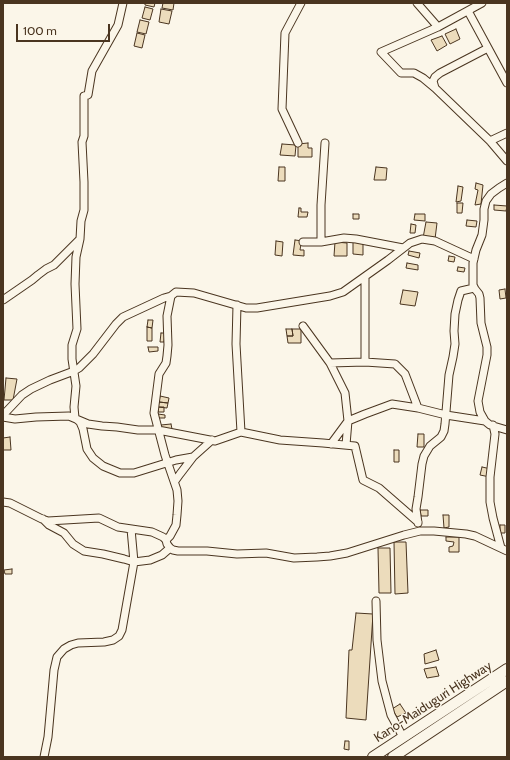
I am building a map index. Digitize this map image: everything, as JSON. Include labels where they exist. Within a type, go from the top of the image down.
[{"type":"highway","name":"Kano-Maiduguri Highway","points":[[374,757],[507,669]]},
{"type":"highway","name":"Kano-Maiduguri Highway","points":[[393,757],[507,682]]},
{"type":"street","points":[[123,3],[118,25],[92,71],[88,95],[84,96],[84,136],[82,142],[82,156],[84,165],[84,210],[76,257],[75,284],[77,329],[72,345],[72,359],[76,386],[74,407],[75,418],[80,422],[87,449],[93,458],[103,466],[120,473],[134,473],[176,460],[193,457]]},
{"type":"street","points":[[298,143],[282,109],[285,33],[301,3]]},
{"type":"street","points":[[417,3],[438,27]]},
{"type":"street","points":[[482,3],[438,27],[381,52],[401,73],[414,73],[435,88],[490,141],[507,161]]},
{"type":"street","points":[[468,11],[507,83]]},
{"type":"street","points":[[435,88],[433,81],[440,73],[488,48]]},
{"type":"street","points":[[490,141],[507,133]]},
{"type":"street","points":[[321,242],[321,205],[325,143]]},
{"type":"street","points":[[485,422],[480,412],[478,401],[487,355],[487,347],[481,323],[480,298],[473,285],[473,263],[482,235],[486,201],[491,194],[507,183]]},
{"type":"street","points":[[303,242],[321,242],[344,238],[403,248]]},
{"type":"street","points":[[3,300],[46,269],[54,265],[80,239]]},
{"type":"street","points":[[418,522],[379,488],[363,480],[355,446],[280,440],[241,432],[215,441],[158,430],[138,430],[117,426],[88,424],[69,416],[15,419],[4,415],[22,395],[31,389],[79,368],[88,360],[123,317],[171,296],[176,292],[194,293],[246,308],[257,308],[330,296],[343,292],[410,243],[422,240],[434,241],[474,259]]},
{"type":"street","points":[[365,277],[365,362]]},
{"type":"street","points":[[420,531],[416,509],[422,464],[424,456],[430,446],[441,436],[444,431],[449,375],[455,344],[455,320],[458,300],[461,291],[474,288]]},
{"type":"street","points":[[166,540],[176,525],[178,515],[177,490],[154,413],[159,374],[166,363],[168,345],[167,316],[171,296]]},
{"type":"street","points":[[237,305],[236,344],[241,432]]},
{"type":"street","points":[[303,326],[330,363],[345,393],[348,421],[346,445]]},
{"type":"street","points":[[330,363],[365,362],[395,364],[405,374],[418,408]]},
{"type":"street","points":[[331,444],[348,421],[392,404],[485,422],[504,429]]},
{"type":"street","points":[[492,425],[495,434],[490,477],[490,502],[493,518],[504,550]]},
{"type":"street","points":[[495,434],[504,429]]},
{"type":"street","points":[[175,482],[193,457],[212,440]]},
{"type":"street","points":[[3,502],[10,503],[48,521],[99,518],[118,527],[152,532],[163,537],[170,548],[178,552],[207,551],[237,554],[266,553],[294,558],[309,558],[347,553],[404,534],[420,531],[434,531],[475,536],[504,550]]},
{"type":"street","points":[[42,519],[64,534],[73,544],[84,551],[134,562],[150,560],[162,555],[170,548]]},
{"type":"street","points":[[44,757],[48,737],[54,670],[57,657],[64,649],[71,645],[113,640],[119,636],[122,630],[134,562],[131,529]]},
{"type":"street","points":[[376,601],[377,640],[382,681],[391,715],[403,737]]},
{"type":"building","points":[[145,3],[155,3],[154,7],[145,5]]},
{"type":"building","points":[[163,3],[174,3],[173,10],[162,8]]},
{"type":"building","points":[[145,7],[153,9],[150,20],[142,18]]},
{"type":"building","points":[[161,9],[172,11],[169,24],[159,22]]},
{"type":"building","points":[[140,20],[149,22],[146,34],[137,32]]},
{"type":"building","points":[[456,29],[460,39],[450,44],[445,34]]},
{"type":"building","points":[[137,33],[145,35],[142,48],[134,46]]},
{"type":"building","points":[[442,36],[447,45],[437,51],[431,40]]},
{"type":"building","points":[[308,143],[308,148],[312,148],[312,157],[298,157],[298,144]]},
{"type":"building","points":[[282,144],[296,145],[295,156],[280,155]]},
{"type":"building","points":[[279,167],[285,167],[285,181],[278,181]]},
{"type":"building","points":[[376,167],[387,168],[386,180],[374,180]]},
{"type":"building","points":[[476,183],[483,185],[481,204],[475,205],[478,190],[475,189]]},
{"type":"building","points":[[458,186],[463,187],[461,201],[456,202]]},
{"type":"building","points":[[457,203],[463,203],[462,213],[457,213]]},
{"type":"building","points":[[494,205],[507,206],[506,211],[494,210]]},
{"type":"building","points":[[299,208],[301,208],[301,212],[308,212],[307,217],[298,217]]},
{"type":"building","points":[[353,214],[359,214],[359,219],[353,219]]},
{"type":"building","points":[[415,214],[425,214],[425,221],[414,220]]},
{"type":"building","points":[[467,220],[477,221],[476,227],[466,226]]},
{"type":"building","points":[[426,222],[437,223],[435,239],[423,238]]},
{"type":"building","points":[[411,224],[416,225],[415,233],[410,233]]},
{"type":"building","points":[[295,240],[303,241],[300,250],[304,250],[304,256],[293,255]]},
{"type":"building","points":[[276,241],[283,242],[282,256],[275,255]]},
{"type":"building","points":[[353,241],[363,242],[363,255],[353,254]]},
{"type":"building","points":[[335,242],[347,243],[347,256],[334,256]]},
{"type":"building","points":[[409,251],[420,253],[419,258],[408,255]]},
{"type":"building","points":[[449,256],[455,257],[454,262],[448,261]]},
{"type":"building","points":[[407,263],[418,265],[418,270],[406,268]]},
{"type":"building","points":[[458,267],[465,268],[464,272],[457,271]]},
{"type":"building","points":[[505,289],[506,298],[500,299],[499,290]]},
{"type":"building","points":[[403,290],[418,292],[415,306],[400,304]]},
{"type":"building","points":[[148,320],[153,320],[152,328],[147,327]]},
{"type":"building","points":[[147,327],[152,328],[152,341],[147,341]]},
{"type":"building","points":[[286,329],[292,329],[293,336],[287,336]]},
{"type":"building","points":[[292,329],[301,329],[301,343],[288,343],[287,336],[293,336]]},
{"type":"building","points":[[161,333],[165,333],[164,342],[160,342]]},
{"type":"building","points":[[148,347],[158,347],[158,351],[149,352]]},
{"type":"building","points":[[6,378],[17,379],[13,400],[4,400]]},
{"type":"building","points":[[160,396],[169,398],[168,403],[159,402]]},
{"type":"building","points":[[159,402],[168,403],[167,408],[158,407]]},
{"type":"building","points":[[158,407],[164,407],[164,412],[158,412]]},
{"type":"building","points":[[158,414],[165,415],[165,418],[158,418]]},
{"type":"building","points":[[171,424],[172,429],[162,430],[161,425]]},
{"type":"building","points":[[418,434],[424,434],[424,447],[417,447]]},
{"type":"building","points":[[10,437],[11,450],[3,450],[3,438]]},
{"type":"building","points":[[394,450],[399,450],[399,462],[394,462]]},
{"type":"building","points":[[482,467],[491,469],[490,477],[480,475]]},
{"type":"building","points":[[420,510],[428,510],[428,516],[421,516]]},
{"type":"building","points":[[443,515],[449,515],[449,527],[444,528]]},
{"type":"building","points":[[500,525],[505,525],[505,533],[500,533]]},
{"type":"building","points":[[446,537],[459,537],[459,552],[449,552],[449,547],[453,546],[454,542],[446,541]]},
{"type":"building","points":[[394,542],[406,542],[408,593],[395,594]]},
{"type":"building","points":[[378,548],[390,548],[391,593],[379,593]]},
{"type":"building","points":[[12,569],[12,574],[5,574],[4,570]]},
{"type":"building","points":[[356,613],[373,614],[366,720],[346,718],[349,650],[352,650]]},
{"type":"building","points":[[436,650],[439,660],[425,664],[424,654]]},
{"type":"building","points":[[436,667],[439,676],[427,678],[424,669]]},
{"type":"building","points":[[400,704],[406,713],[397,717],[392,709]]},
{"type":"building","points":[[345,741],[349,741],[349,750],[344,749]]}]
